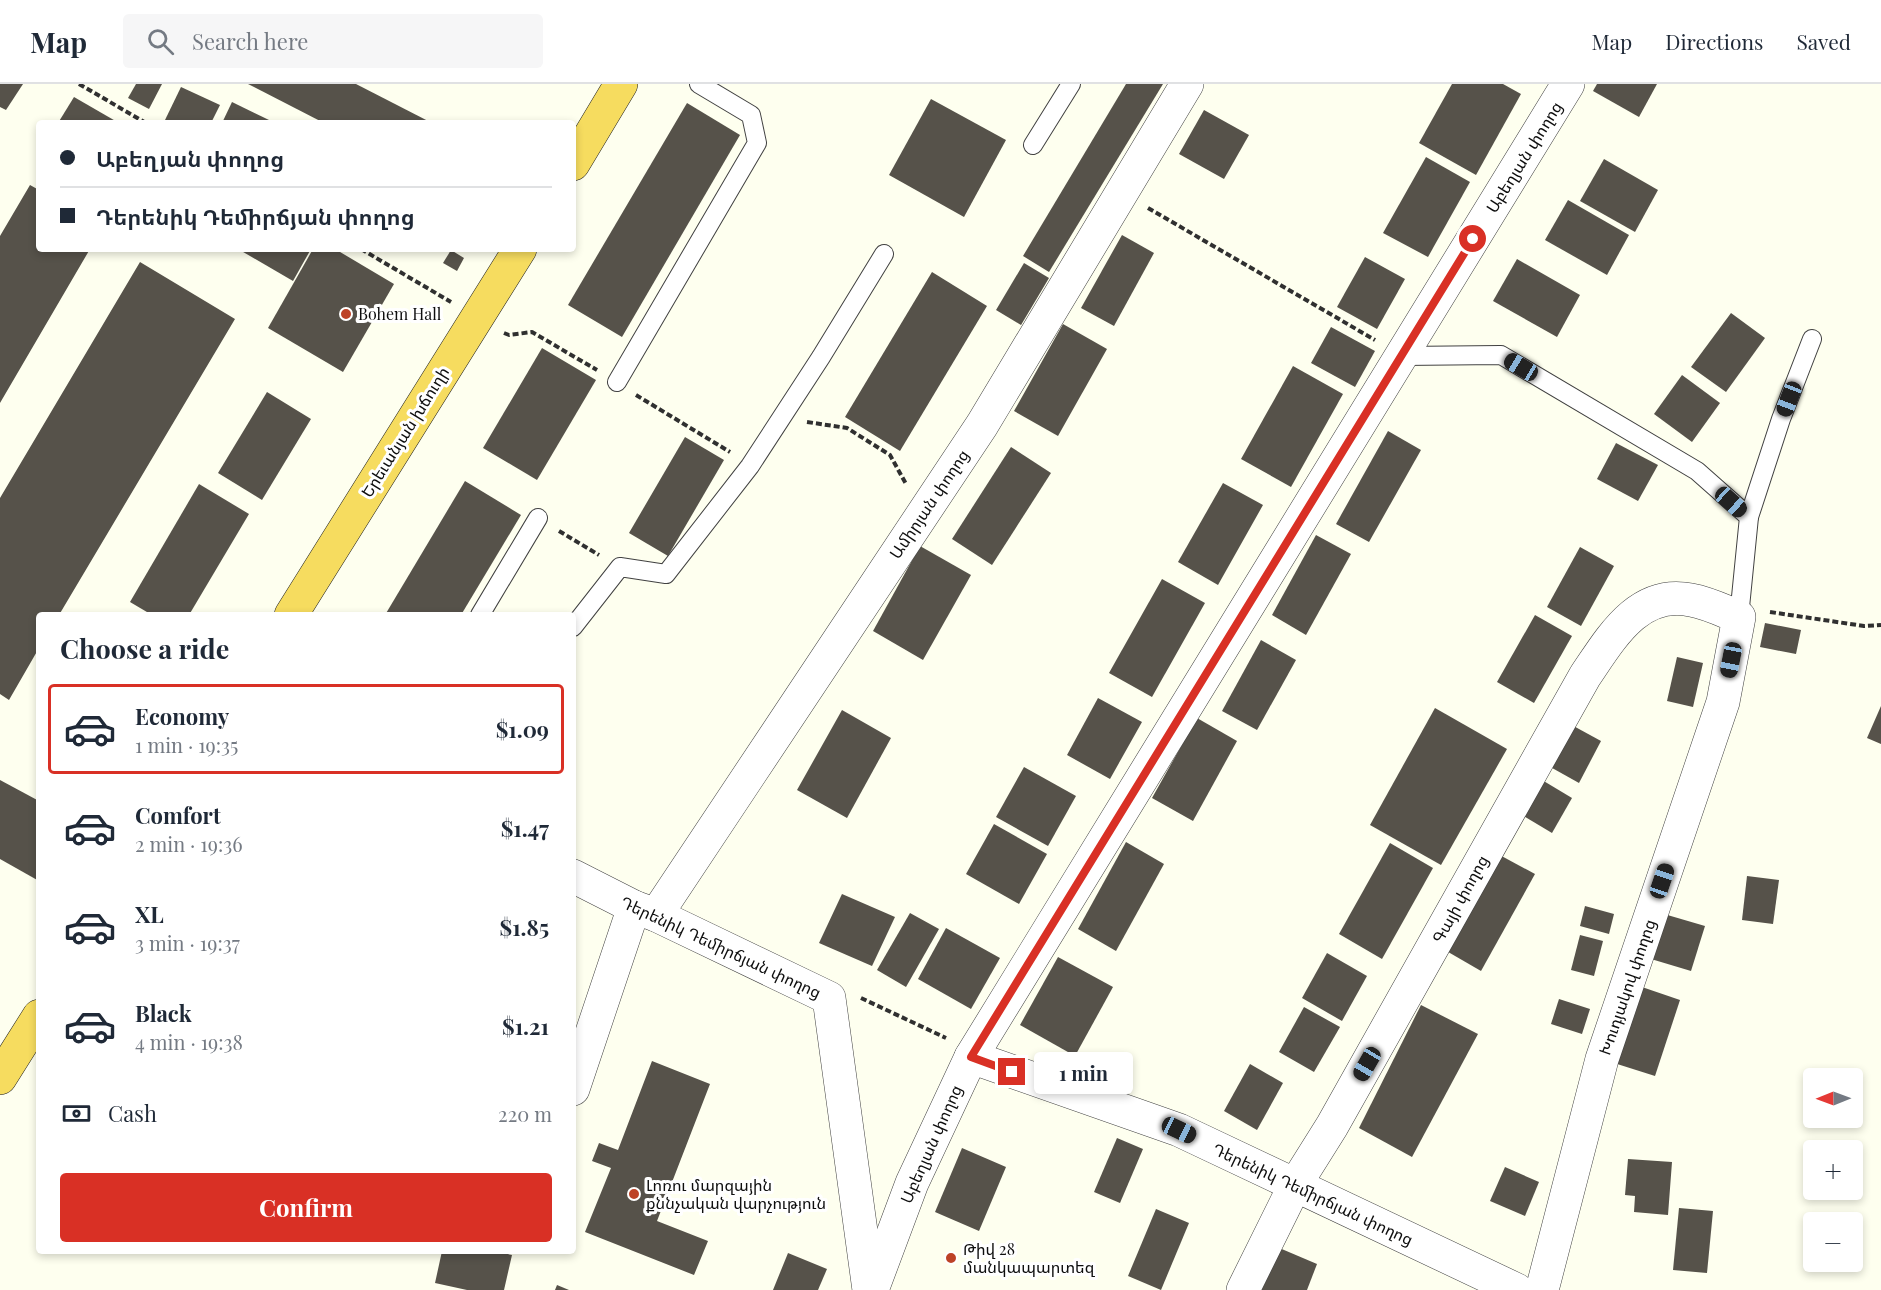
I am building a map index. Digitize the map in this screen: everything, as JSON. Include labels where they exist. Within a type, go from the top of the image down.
[{"type":"highway","points":[[576,159],[621,84]]},
{"type":"highway","name":"Երեւանյան խճուղի","points":[[293,612],[518,252]]},
{"type":"highway","points":[[0,1078],[36,1021]]},
{"type":"street","name":"Ամիրյան փողոց","points":[[576,1082],[645,911],[982,425],[1187,84]]},
{"type":"street","name":"Աբեղյան փողոց","points":[[871,1290],[912,1183],[971,1057],[1568,84]]},
{"type":"street","name":"Գայի փողոց","points":[[1243,1290],[1295,1185],[1332,1126],[1585,675],[1616,632],[1635,611],[1654,602],[1673,598],[1703,603],[1739,617]]},
{"type":"street","name":"Խուդյակով փողոց","points":[[1542,1290],[1602,1059],[1723,702],[1739,617]]},
{"type":"street","name":"Դերենիկ Դեմիրճյան փողոց","points":[[576,877],[830,998],[871,1290]]},
{"type":"street","name":"Դերենիկ Դեմիրճյան փողոց","points":[[971,1057],[1179,1130],[1517,1290]]},
{"type":"lane","points":[[617,382],[757,143],[751,115],[699,84]]},
{"type":"lane","points":[[1033,145],[1071,84]]},
{"type":"lane","points":[[576,623],[620,567],[666,574],[750,466],[884,254]]},
{"type":"lane","points":[[1739,617],[1749,517],[1781,419],[1812,339]]},
{"type":"lane","points":[[1401,356],[1501,355],[1697,471],[1749,517]]},
{"type":"lane","points":[[482,612],[538,518]]},
{"type":"path","points":[[80,84],[141,120]]},
{"type":"path","points":[[1122,193],[1401,356]]},
{"type":"path","points":[[366,252],[509,335],[532,332],[733,454]]},
{"type":"path","points":[[782,417],[847,429],[890,455],[907,486]]},
{"type":"path","points":[[557,530],[601,556]]},
{"type":"path","points":[[1739,617],[1774,612],[1864,626],[1881,625]]},
{"type":"path","points":[[830,998],[852,994],[929,1031]]},
{"type":"building","points":[[0,84],[23,84],[6,110],[0,107]]},
{"type":"building","points":[[136,84],[162,84],[149,109],[128,98]]},
{"type":"building","points":[[248,84],[356,84],[426,120],[318,120]]},
{"type":"building","points":[[1126,84],[1163,84],[1049,272],[1023,256]]},
{"type":"building","points":[[1452,84],[1503,84],[1521,94],[1476,175],[1419,143]]},
{"type":"building","points":[[1597,84],[1657,84],[1639,117],[1593,91]]},
{"type":"building","points":[[181,87],[220,105],[212,120],[165,120]]},
{"type":"building","points":[[74,97],[114,120],[60,120]]},
{"type":"building","points":[[931,99],[1006,140],[964,217],[889,175]]},
{"type":"building","points":[[232,102],[269,120],[223,120]]},
{"type":"building","points":[[687,103],[740,135],[622,337],[568,305]]},
{"type":"building","points":[[1204,110],[1249,135],[1224,179],[1179,154]]},
{"type":"building","points":[[1426,157],[1470,182],[1428,257],[1383,233]]},
{"type":"building","points":[[1604,159],[1658,190],[1635,232],[1580,201]]},
{"type":"building","points":[[30,185],[36,188],[36,252],[88,252],[0,403],[0,236]]},
{"type":"building","points":[[1568,200],[1629,235],[1607,275],[1545,240]]},
{"type":"building","points":[[1122,235],[1154,253],[1114,326],[1081,308]]},
{"type":"building","points":[[243,252],[309,252],[293,281]]},
{"type":"building","points":[[311,252],[340,252],[394,284],[343,372],[268,328]]},
{"type":"building","points":[[450,252],[464,258],[457,271],[443,263]]},
{"type":"building","points":[[1365,257],[1405,279],[1377,329],[1337,307]]},
{"type":"building","points":[[1517,259],[1580,295],[1557,337],[1493,301]]},
{"type":"building","points":[[140,262],[235,319],[61,612],[36,612],[36,653],[9,700],[0,694],[0,498]]},
{"type":"building","points":[[1024,263],[1049,278],[1021,325],[996,310]]},
{"type":"building","points":[[932,272],[987,306],[900,451],[845,417]]},
{"type":"building","points":[[1731,313],[1765,338],[1726,392],[1691,367]]},
{"type":"building","points":[[1063,324],[1107,349],[1058,436],[1014,411]]},
{"type":"building","points":[[1331,327],[1375,351],[1355,387],[1311,363]]},
{"type":"building","points":[[542,348],[596,380],[537,480],[483,448]]},
{"type":"building","points":[[1293,366],[1343,394],[1291,487],[1241,459]]},
{"type":"building","points":[[1682,375],[1720,403],[1692,442],[1654,414]]},
{"type":"building","points":[[267,392],[311,419],[262,500],[218,473]]},
{"type":"building","points":[[1388,431],[1421,450],[1369,542],[1336,524]]},
{"type":"building","points":[[685,437],[724,460],[668,556],[629,533]]},
{"type":"building","points":[[1616,443],[1658,465],[1638,501],[1597,479]]},
{"type":"building","points":[[1011,447],[1051,473],[992,565],[952,539]]},
{"type":"building","points":[[465,481],[521,515],[463,612],[387,612]]},
{"type":"building","points":[[1223,483],[1263,505],[1218,585],[1178,562]]},
{"type":"building","points":[[199,484],[249,514],[191,612],[147,612],[130,602]]},
{"type":"building","points":[[1316,535],[1351,554],[1306,635],[1272,615]]},
{"type":"building","points":[[920,546],[971,575],[923,660],[873,631]]},
{"type":"building","points":[[1580,547],[1614,566],[1581,626],[1547,607]]},
{"type":"building","points":[[1162,579],[1205,603],[1152,697],[1109,673]]},
{"type":"building","points":[[1535,615],[1572,636],[1534,703],[1497,682]]},
{"type":"building","points":[[1765,623],[1801,630],[1796,654],[1760,647]]},
{"type":"building","points":[[1261,640],[1296,660],[1257,730],[1222,711]]},
{"type":"building","points":[[1677,657],[1703,663],[1693,707],[1667,701]]},
{"type":"building","points":[[1098,698],[1142,722],[1110,779],[1067,755]]},
{"type":"building","points":[[1881,706],[1881,744],[1867,738]]},
{"type":"building","points":[[1435,708],[1507,749],[1441,865],[1370,825]]},
{"type":"building","points":[[842,710],[891,738],[847,818],[797,790]]},
{"type":"building","points":[[1197,718],[1237,741],[1193,821],[1152,798]]},
{"type":"building","points":[[1568,723],[1601,741],[1579,783],[1545,764]]},
{"type":"building","points":[[1024,767],[1076,796],[1048,846],[996,817]]},
{"type":"building","points":[[0,780],[36,799],[36,879],[0,859]]},
{"type":"building","points":[[1542,780],[1572,798],[1552,833],[1522,815]]},
{"type":"building","points":[[994,824],[1047,854],[1019,904],[966,874]]},
{"type":"building","points":[[1126,842],[1164,864],[1116,951],[1078,929]]},
{"type":"building","points":[[1390,843],[1433,868],[1382,959],[1339,934]]},
{"type":"building","points":[[1496,853],[1535,874],[1481,971],[1443,949]]},
{"type":"building","points":[[1747,876],[1779,880],[1773,924],[1742,920]]},
{"type":"building","points":[[842,894],[895,917],[872,966],[819,943]]},
{"type":"building","points":[[1585,906],[1614,914],[1609,934],[1580,926]]},
{"type":"building","points":[[910,913],[939,929],[906,987],[877,970]]},
{"type":"building","points":[[1664,914],[1705,926],[1691,971],[1651,959]]},
{"type":"building","points":[[946,928],[1000,958],[971,1009],[918,979]]},
{"type":"building","points":[[1580,935],[1603,941],[1594,976],[1571,970]]},
{"type":"building","points":[[1327,953],[1367,976],[1342,1021],[1302,998]]},
{"type":"building","points":[[1058,957],[1113,987],[1075,1056],[1020,1025]]},
{"type":"building","points":[[1639,986],[1680,1000],[1655,1076],[1614,1063]]},
{"type":"building","points":[[1559,999],[1590,1009],[1582,1034],[1551,1024]]},
{"type":"building","points":[[1421,1005],[1478,1034],[1412,1157],[1359,1128]]},
{"type":"building","points":[[1304,1007],[1340,1027],[1314,1072],[1279,1052]]},
{"type":"building","name":"Լոռու մարզային քննչական վարչություն","points":[[652,1061],[710,1084],[657,1221],[708,1241],[694,1275],[585,1232],[611,1168],[592,1161],[599,1143],[618,1150]]},
{"type":"building","points":[[1250,1064],[1283,1083],[1257,1130],[1224,1111]]},
{"type":"building","points":[[1117,1138],[1143,1149],[1120,1203],[1094,1192]]},
{"type":"building","points":[[962,1148],[1006,1167],[979,1231],[935,1212]]},
{"type":"building","points":[[1628,1159],[1672,1162],[1668,1215],[1634,1212],[1635,1196],[1625,1195]]},
{"type":"building","points":[[1505,1167],[1539,1182],[1525,1216],[1490,1201]]},
{"type":"building","points":[[1679,1208],[1713,1211],[1707,1273],[1673,1270]]},
{"type":"building","points":[[1156,1209],[1189,1223],[1161,1290],[1128,1276]]},
{"type":"building","points":[[1277,1247],[1317,1264],[1307,1290],[1259,1290]]},
{"type":"building","points":[[788,1253],[827,1269],[818,1290],[773,1290]]},
{"type":"building","points":[[441,1254],[512,1255],[504,1290],[467,1290],[435,1283]]},
{"type":"building","points":[[557,1285],[569,1290],[555,1290]]},
{"type":"place","name":"Bohem Hall","points":[[346,314]]},
{"type":"place","name":"Լոռու մարզային քննչական վարչություն","points":[[634,1194]]},
{"type":"place","name":"Թիվ 28 մանկապարտեզ","points":[[951,1258]]},
{"type":"route","points":[[1012,1072],[971,1057],[1473,239]]}]
